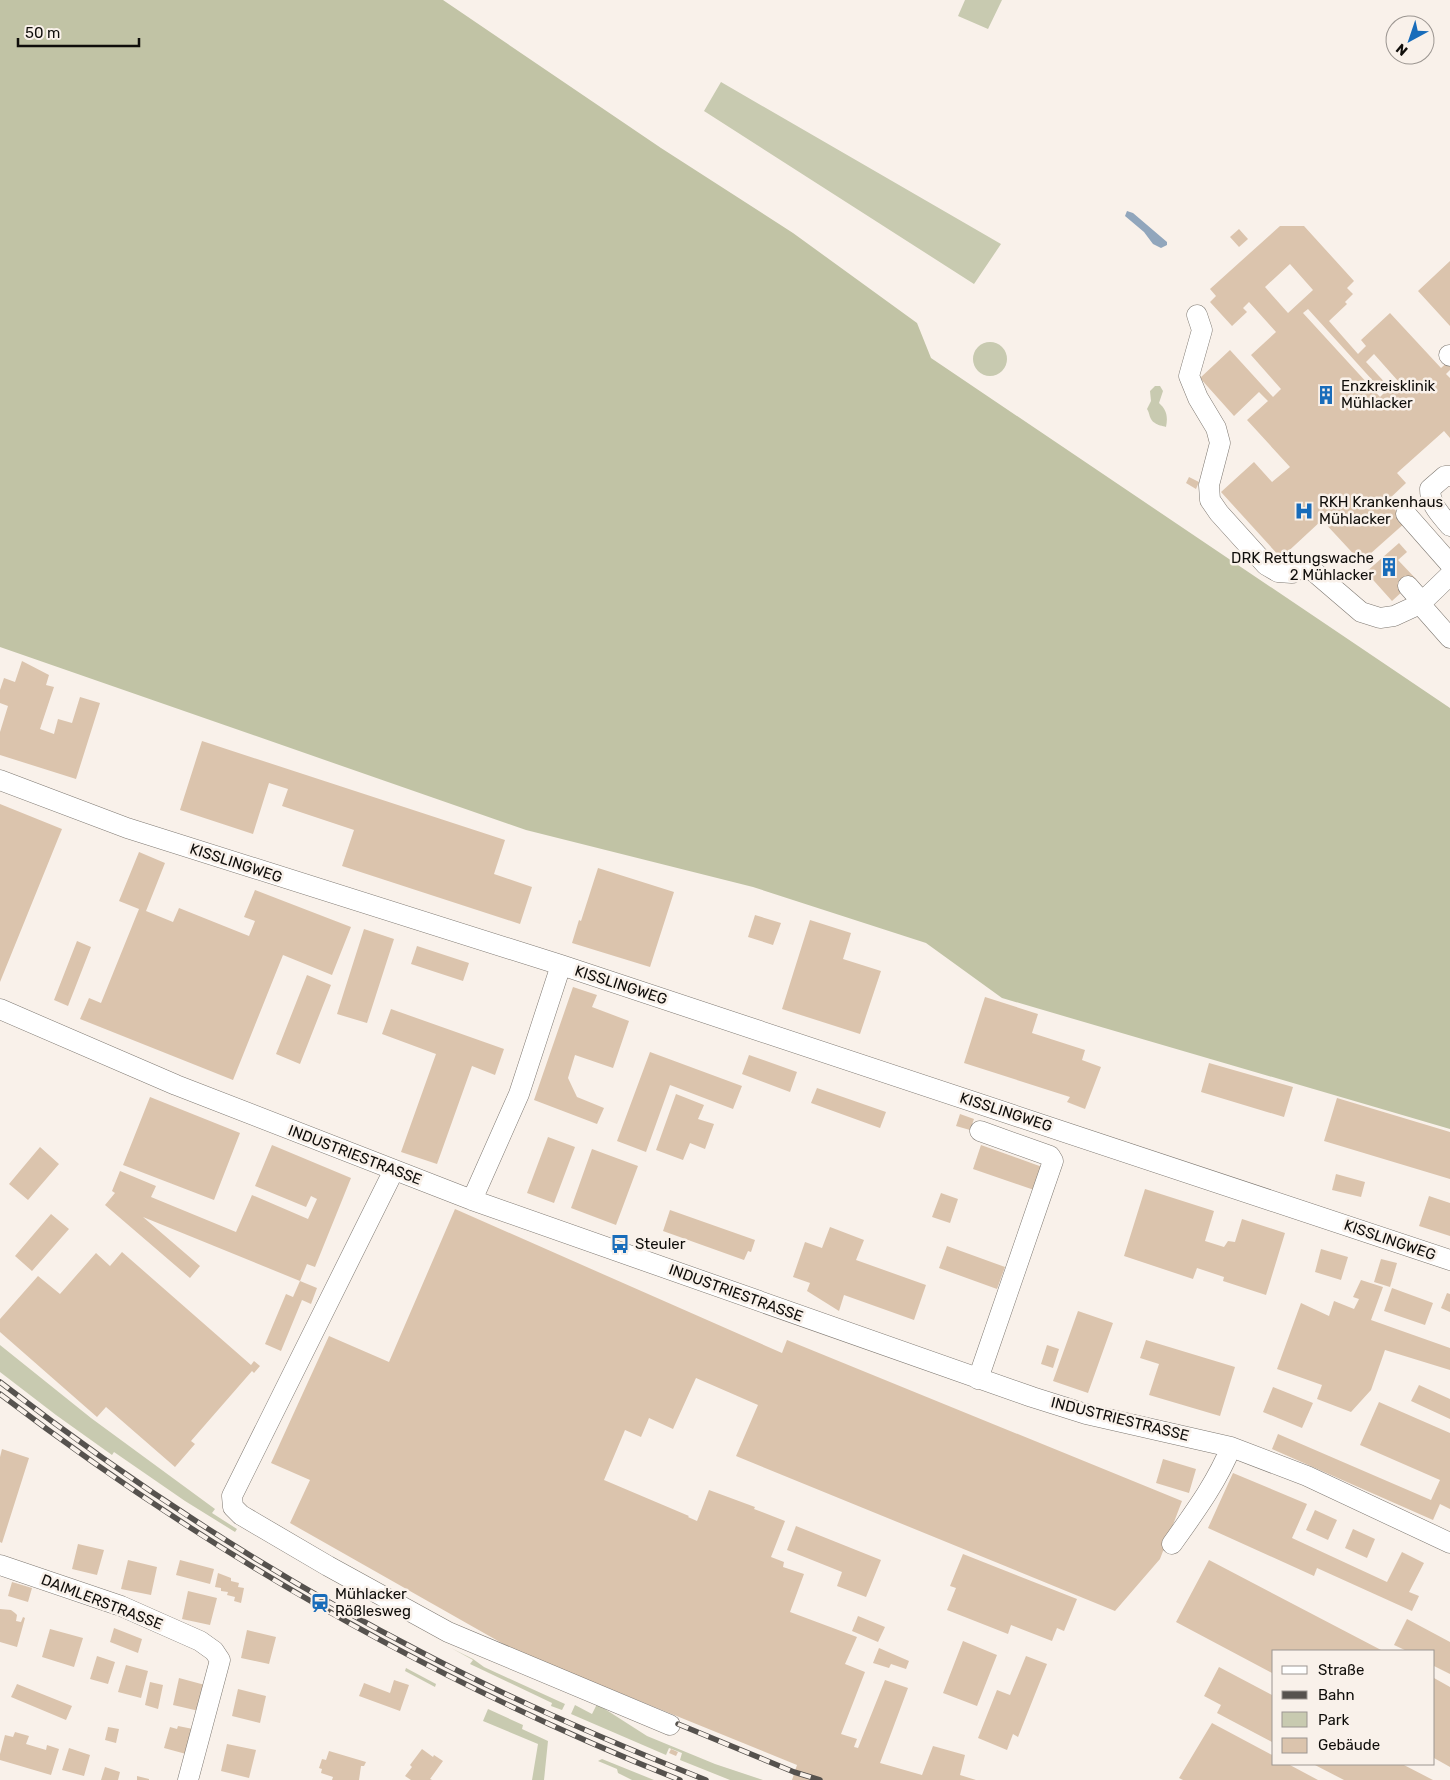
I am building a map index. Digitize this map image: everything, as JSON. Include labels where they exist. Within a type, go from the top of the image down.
[{"type":"street","points":[[1197,315],[1202,330],[1189,376],[1198,398],[1216,428],[1220,443],[1209,485],[1210,500],[1218,513],[1266,565],[1278,572],[1292,573],[1305,564],[1361,612],[1380,618],[1394,616],[1413,598],[1450,575]]},
{"type":"street","points":[[1450,476],[1445,476],[1430,489],[1430,499],[1436,510],[1450,526]]},
{"type":"street","points":[[1406,514],[1450,564]]},
{"type":"street","points":[[1413,598],[1450,638]]},
{"type":"street","name":"KISSLINGWEG","points":[[0,780],[127,828],[561,965],[1450,1260]]},
{"type":"street","name":"KISSLINGWEG","points":[[472,1200],[519,1094],[561,965]]},
{"type":"street","name":"INDUSTRIESTRASSE","points":[[0,1010],[176,1085],[472,1200],[978,1379],[1086,1414],[1231,1447],[1307,1476],[1450,1543]]},
{"type":"street","points":[[978,1379],[1053,1162],[1050,1156],[980,1131]]},
{"type":"street","points":[[394,1170],[232,1496],[233,1507],[241,1515],[328,1566],[448,1632],[670,1725]]},
{"type":"street","points":[[1172,1544],[1203,1500],[1231,1447]]},
{"type":"street","name":"DAIMLERSTRASSE","points":[[0,1565],[121,1606],[200,1641],[214,1651],[220,1660],[188,1780]]},
{"type":"green space","points":[[0,0],[443,0],[661,148],[793,233],[917,323],[931,358],[1450,708],[1450,1129],[1002,998],[926,943],[753,887],[526,830],[0,647]]},
{"type":"green space","points":[[965,0],[1002,0],[988,29],[958,16]]},
{"type":"green space","points":[[721,82],[1001,244],[974,284],[704,111]]},
{"type":"green space","points":[[990,342],[997,343],[1002,347],[1006,352],[1006,366],[1002,371],[997,375],[990,376],[983,375],[978,371],[974,366],[973,359],[974,352],[978,347],[983,343]]},
{"type":"green space","points":[[1155,386],[1160,386],[1163,391],[1159,403],[1164,408],[1166,414],[1166,427],[1153,422],[1147,409],[1151,401],[1150,391]]},
{"type":"green space","points":[[0,1345],[91,1418],[215,1509],[212,1513],[237,1529],[235,1532],[185,1501],[114,1452],[112,1455],[0,1372]]},
{"type":"green space","points":[[451,1648],[473,1659],[484,1667],[565,1704],[562,1710],[551,1706],[552,1703],[470,1664],[473,1660]]},
{"type":"green space","points":[[406,1668],[436,1684],[435,1687],[405,1671]]},
{"type":"green space","points":[[597,1704],[647,1736],[715,1764],[763,1780],[730,1780],[680,1760],[682,1753],[669,1748],[666,1755],[571,1714],[575,1705],[592,1714]]},
{"type":"green space","points":[[488,1709],[523,1725],[522,1729],[548,1741],[544,1780],[532,1780],[538,1744],[483,1721]]},
{"type":"green space","points":[[602,1759],[654,1780],[632,1780],[618,1773],[617,1769],[598,1761]]},
{"type":"water","points":[[1127,211],[1133,213],[1167,242],[1167,245],[1161,248],[1153,244],[1144,232],[1125,216]]},
{"type":"building","name":"Enzkreisklinik Mühlacker","points":[[1280,226],[1304,226],[1354,281],[1347,288],[1353,294],[1345,302],[1347,304],[1329,321],[1358,354],[1366,346],[1361,340],[1390,313],[1441,368],[1450,360],[1450,370],[1446,374],[1450,378],[1450,438],[1444,431],[1397,473],[1406,483],[1387,501],[1406,522],[1361,562],[1322,520],[1281,558],[1221,492],[1254,462],[1272,482],[1290,467],[1247,420],[1268,401],[1259,392],[1234,416],[1200,378],[1230,350],[1273,397],[1281,389],[1251,355],[1276,332],[1249,302],[1243,308],[1247,312],[1232,326],[1210,302],[1216,296],[1210,289]],"holes":[[[1290,264],[1313,290],[1288,313],[1265,287]],[[1308,309],[1384,393],[1380,397],[1303,313]],[[1374,354],[1398,381],[1390,388],[1366,362]]]},
{"type":"building","points":[[1239,229],[1248,239],[1239,247],[1230,237]]},
{"type":"building","points":[[1450,261],[1450,326],[1418,291]]},
{"type":"building","points":[[1189,477],[1199,482],[1196,489],[1186,483]]},
{"type":"building","name":"DRK Rettungswache 2 Mühlacker","points":[[1399,543],[1407,552],[1398,560],[1416,579],[1392,601],[1366,572]]},
{"type":"building","points":[[22,661],[49,675],[46,685],[54,687],[40,729],[54,734],[58,719],[72,723],[80,697],[100,703],[76,779],[0,755],[0,732],[8,706],[0,703],[0,690],[4,678],[15,682]]},
{"type":"building","points":[[202,741],[505,840],[494,874],[532,887],[520,924],[342,866],[354,830],[282,806],[288,789],[269,783],[253,834],[180,810]]},
{"type":"building","points":[[0,804],[62,829],[0,982]]},
{"type":"building","points":[[139,852],[165,863],[146,911],[173,922],[179,908],[249,936],[255,921],[244,917],[255,890],[351,927],[332,975],[283,955],[233,1080],[80,1019],[89,998],[101,1003],[139,909],[119,901]]},
{"type":"building","points":[[598,868],[674,892],[650,967],[572,943]]},
{"type":"building","points":[[755,915],[781,923],[773,945],[748,937]]},
{"type":"building","points":[[810,920],[851,933],[843,959],[881,971],[860,1034],[782,1009]]},
{"type":"building","points":[[364,929],[394,939],[367,1023],[337,1014]]},
{"type":"building","points":[[77,941],[91,947],[68,1006],[54,1000]]},
{"type":"building","points":[[417,946],[469,963],[463,981],[411,964]]},
{"type":"building","points":[[307,975],[331,985],[300,1064],[276,1054]]},
{"type":"building","points":[[573,987],[597,995],[592,1007],[629,1021],[613,1068],[575,1055],[568,1078],[577,1097],[604,1108],[597,1124],[534,1100]]},
{"type":"building","points":[[985,997],[1038,1014],[1032,1033],[1085,1050],[1082,1060],[1101,1067],[1085,1109],[1067,1102],[1070,1097],[964,1063]]},
{"type":"building","points":[[391,1009],[504,1049],[495,1075],[472,1066],[437,1164],[401,1152],[436,1054],[382,1034]]},
{"type":"building","points":[[650,1052],[742,1086],[733,1109],[670,1085],[646,1152],[617,1141]]},
{"type":"building","points":[[749,1055],[797,1072],[790,1092],[742,1074]]},
{"type":"building","points":[[1209,1063],[1293,1087],[1284,1117],[1201,1092]]},
{"type":"building","points":[[817,1088],[886,1112],[880,1128],[811,1103]]},
{"type":"building","points":[[676,1094],[704,1105],[698,1119],[714,1124],[705,1149],[690,1143],[683,1160],[656,1150]]},
{"type":"building","points":[[150,1097],[240,1133],[214,1200],[123,1165]]},
{"type":"building","points":[[1337,1098],[1450,1132],[1450,1179],[1324,1141]]},
{"type":"building","points":[[960,1114],[974,1119],[970,1130],[956,1126]]},
{"type":"building","points":[[548,1137],[575,1147],[554,1203],[527,1193]]},
{"type":"building","points":[[272,1145],[351,1178],[315,1267],[307,1264],[300,1281],[143,1217],[200,1266],[190,1278],[105,1205],[115,1193],[112,1191],[120,1171],[156,1186],[151,1197],[236,1232],[252,1195],[308,1219],[317,1199],[311,1196],[306,1207],[255,1186]]},
{"type":"building","points":[[981,1145],[1045,1168],[1037,1191],[973,1169]]},
{"type":"building","points":[[40,1147],[59,1164],[28,1200],[9,1184]]},
{"type":"building","points":[[592,1149],[638,1166],[616,1225],[571,1208]]},
{"type":"building","points":[[1336,1174],[1365,1182],[1361,1197],[1332,1190]]},
{"type":"building","points":[[1145,1189],[1214,1211],[1205,1241],[1224,1247],[1228,1241],[1235,1242],[1242,1219],[1285,1233],[1266,1295],[1223,1281],[1224,1277],[1197,1268],[1193,1279],[1124,1256]]},
{"type":"building","points":[[941,1193],[958,1199],[950,1223],[932,1217]]},
{"type":"building","points":[[1429,1196],[1450,1203],[1450,1236],[1419,1226]]},
{"type":"building","points":[[455,1209],[782,1353],[787,1340],[1182,1501],[1160,1559],[1115,1611],[736,1456],[758,1405],[696,1378],[673,1429],[649,1418],[641,1437],[625,1430],[604,1480],[697,1521],[709,1490],[755,1507],[754,1509],[785,1521],[771,1557],[784,1562],[783,1567],[804,1574],[790,1612],[857,1637],[845,1664],[865,1672],[841,1734],[857,1739],[854,1747],[858,1748],[885,1680],[908,1688],[880,1763],[922,1775],[933,1746],[965,1755],[960,1775],[976,1780],[792,1780],[797,1765],[514,1650],[290,1523],[310,1480],[271,1463],[329,1336],[389,1362]]},
{"type":"building","points":[[670,1210],[755,1240],[751,1252],[748,1251],[744,1260],[663,1231]]},
{"type":"building","points":[[51,1214],[69,1229],[32,1271],[15,1256]]},
{"type":"building","points":[[830,1227],[864,1240],[856,1260],[926,1285],[914,1320],[844,1295],[839,1311],[807,1291],[810,1283],[793,1277],[805,1242],[822,1248]]},
{"type":"building","points":[[947,1246],[1005,1267],[997,1289],[939,1268]]},
{"type":"building","points":[[1321,1249],[1348,1257],[1341,1280],[1315,1272]]},
{"type":"building","points":[[122,1252],[251,1365],[254,1361],[260,1366],[254,1373],[252,1371],[191,1441],[195,1444],[175,1467],[106,1407],[97,1417],[0,1332],[0,1319],[38,1276],[60,1294],[96,1253],[110,1266]]},
{"type":"building","points":[[1381,1259],[1397,1263],[1390,1287],[1374,1282]]},
{"type":"building","points":[[1361,1280],[1383,1287],[1371,1320],[1450,1348],[1450,1370],[1385,1350],[1371,1390],[1351,1412],[1317,1399],[1322,1385],[1277,1369],[1301,1303],[1329,1316],[1334,1301],[1354,1309],[1359,1299],[1353,1297]]},
{"type":"building","points":[[300,1281],[317,1288],[311,1304],[302,1300],[281,1351],[265,1344],[286,1294],[293,1297]]},
{"type":"building","points":[[1392,1288],[1433,1303],[1425,1325],[1384,1311]]},
{"type":"building","points":[[1447,1293],[1450,1294],[1450,1312],[1441,1308]]},
{"type":"building","points":[[1078,1311],[1113,1323],[1088,1393],[1053,1381]]},
{"type":"building","points":[[1146,1340],[1235,1367],[1220,1416],[1149,1395],[1159,1364],[1140,1358]]},
{"type":"building","points":[[1047,1345],[1059,1349],[1053,1368],[1041,1364]]},
{"type":"building","points":[[1419,1385],[1450,1399],[1450,1419],[1411,1401]]},
{"type":"building","points":[[1273,1387],[1313,1403],[1302,1428],[1263,1412]]},
{"type":"building","points":[[1379,1402],[1450,1433],[1450,1509],[1440,1504],[1433,1520],[1272,1449],[1278,1434],[1431,1500],[1440,1480],[1360,1445]]},
{"type":"building","points":[[2,1449],[29,1458],[2,1543],[0,1542],[0,1457]]},
{"type":"building","points":[[1163,1459],[1196,1469],[1189,1493],[1156,1483]]},
{"type":"building","points":[[1233,1473],[1307,1504],[1292,1538],[1387,1582],[1402,1552],[1424,1563],[1409,1592],[1419,1596],[1412,1611],[1317,1568],[1314,1576],[1208,1528]]},
{"type":"building","points":[[1315,1510],[1337,1520],[1328,1540],[1306,1530]]},
{"type":"building","points":[[796,1526],[881,1560],[866,1597],[837,1586],[842,1572],[787,1550]]},
{"type":"building","points":[[1353,1529],[1375,1539],[1367,1558],[1345,1548]]},
{"type":"building","points":[[78,1544],[104,1550],[97,1575],[72,1569]]},
{"type":"building","points":[[963,1554],[1077,1599],[1064,1631],[1057,1628],[1052,1641],[1011,1625],[1008,1634],[947,1610],[956,1588],[950,1586]]},
{"type":"building","points":[[128,1560],[157,1567],[151,1595],[121,1589]]},
{"type":"building","points":[[180,1560],[214,1569],[210,1584],[176,1575]]},
{"type":"building","points":[[1209,1560],[1381,1650],[1272,1650],[1272,1673],[1176,1622]]},
{"type":"building","points":[[218,1573],[231,1578],[231,1581],[239,1583],[238,1587],[244,1588],[241,1603],[234,1601],[235,1597],[227,1595],[228,1592],[221,1591],[221,1588],[215,1587]]},
{"type":"building","points":[[12,1582],[32,1588],[28,1602],[8,1596]]},
{"type":"building","points":[[188,1591],[217,1598],[210,1625],[182,1619]]},
{"type":"building","points":[[0,1609],[11,1610],[17,1615],[16,1621],[21,1622],[23,1617],[25,1618],[17,1647],[0,1642]]},
{"type":"building","points":[[858,1616],[885,1627],[878,1642],[852,1631]]},
{"type":"building","points":[[1407,1619],[1450,1642],[1450,1674],[1435,1666],[1435,1650],[1405,1650],[1394,1645]]},
{"type":"building","points":[[114,1628],[142,1639],[138,1653],[110,1642]]},
{"type":"building","points":[[50,1629],[83,1638],[74,1667],[42,1657]]},
{"type":"building","points":[[247,1630],[276,1637],[269,1664],[241,1658]]},
{"type":"building","points":[[963,1641],[997,1655],[977,1706],[943,1693]]},
{"type":"building","points":[[879,1648],[909,1661],[906,1669],[891,1664],[889,1668],[873,1663]]},
{"type":"building","points":[[97,1656],[115,1662],[108,1684],[90,1679]]},
{"type":"building","points":[[1026,1656],[1047,1664],[1018,1737],[1013,1734],[1007,1750],[978,1738],[997,1690],[1010,1695]]},
{"type":"building","points":[[126,1665],[148,1671],[141,1698],[118,1692]]},
{"type":"building","points":[[1219,1667],[1272,1695],[1272,1742],[1217,1713],[1221,1705],[1204,1696]]},
{"type":"building","points":[[179,1678],[205,1685],[199,1711],[173,1705]]},
{"type":"building","points":[[1435,1679],[1450,1687],[1450,1767],[1435,1759]]},
{"type":"building","points":[[394,1680],[409,1685],[400,1711],[359,1696],[364,1683],[390,1693]]},
{"type":"building","points":[[150,1682],[163,1685],[158,1709],[145,1705]]},
{"type":"building","points":[[17,1684],[72,1706],[66,1720],[11,1697]]},
{"type":"building","points":[[238,1689],[266,1696],[260,1723],[232,1716]]},
{"type":"building","points":[[1212,1723],[1272,1755],[1272,1765],[1290,1765],[1318,1780],[1183,1780],[1179,1778]]},
{"type":"building","points":[[178,1726],[193,1729],[186,1754],[164,1748],[170,1727],[177,1729]]},
{"type":"building","points":[[108,1727],[119,1729],[116,1743],[105,1740]]},
{"type":"building","points":[[15,1732],[29,1736],[26,1744],[46,1750],[47,1745],[59,1749],[51,1775],[0,1760],[5,1735],[13,1737]]},
{"type":"building","points":[[227,1744],[256,1750],[249,1778],[221,1771]]},
{"type":"building","points":[[69,1748],[90,1755],[84,1776],[62,1770]]},
{"type":"building","points":[[422,1749],[443,1761],[430,1779],[432,1780],[411,1780],[405,1776],[412,1767],[410,1765]]},
{"type":"building","points":[[671,1749],[678,1752],[676,1756],[669,1753]]},
{"type":"building","points":[[329,1751],[366,1762],[364,1766],[361,1766],[359,1780],[332,1780],[333,1777],[321,1773],[322,1769],[319,1768],[322,1759],[326,1760]]},
{"type":"building","points":[[1315,1765],[1404,1765],[1433,1780],[1344,1780]]},
{"type":"building","points":[[105,1767],[120,1772],[118,1780],[101,1780]]},
{"type":"building","points":[[137,1776],[149,1779],[149,1780],[137,1780]]},
{"type":"railway","points":[[0,1382],[153,1493],[313,1593],[423,1653],[493,1688],[599,1736],[706,1780]]},
{"type":"railway","points":[[0,1394],[80,1453],[161,1508],[243,1561],[327,1611],[412,1657],[500,1701],[589,1742],[680,1780]]},
{"type":"railway","points":[[678,1724],[794,1772],[820,1780]]},
{"type":"place","name":"Enzkreisklinik Mühlacker","points":[[1326,395]]},
{"type":"place","name":"RKH Krankenhaus Mühlacker","points":[[1304,511]]},
{"type":"place","name":"DRK Rettungswache 2 Mühlacker","points":[[1389,567]]},
{"type":"place","name":"Steuler","points":[[620,1244]]},
{"type":"place","name":"Mühlacker Rößlesweg","points":[[320,1603]]}]
